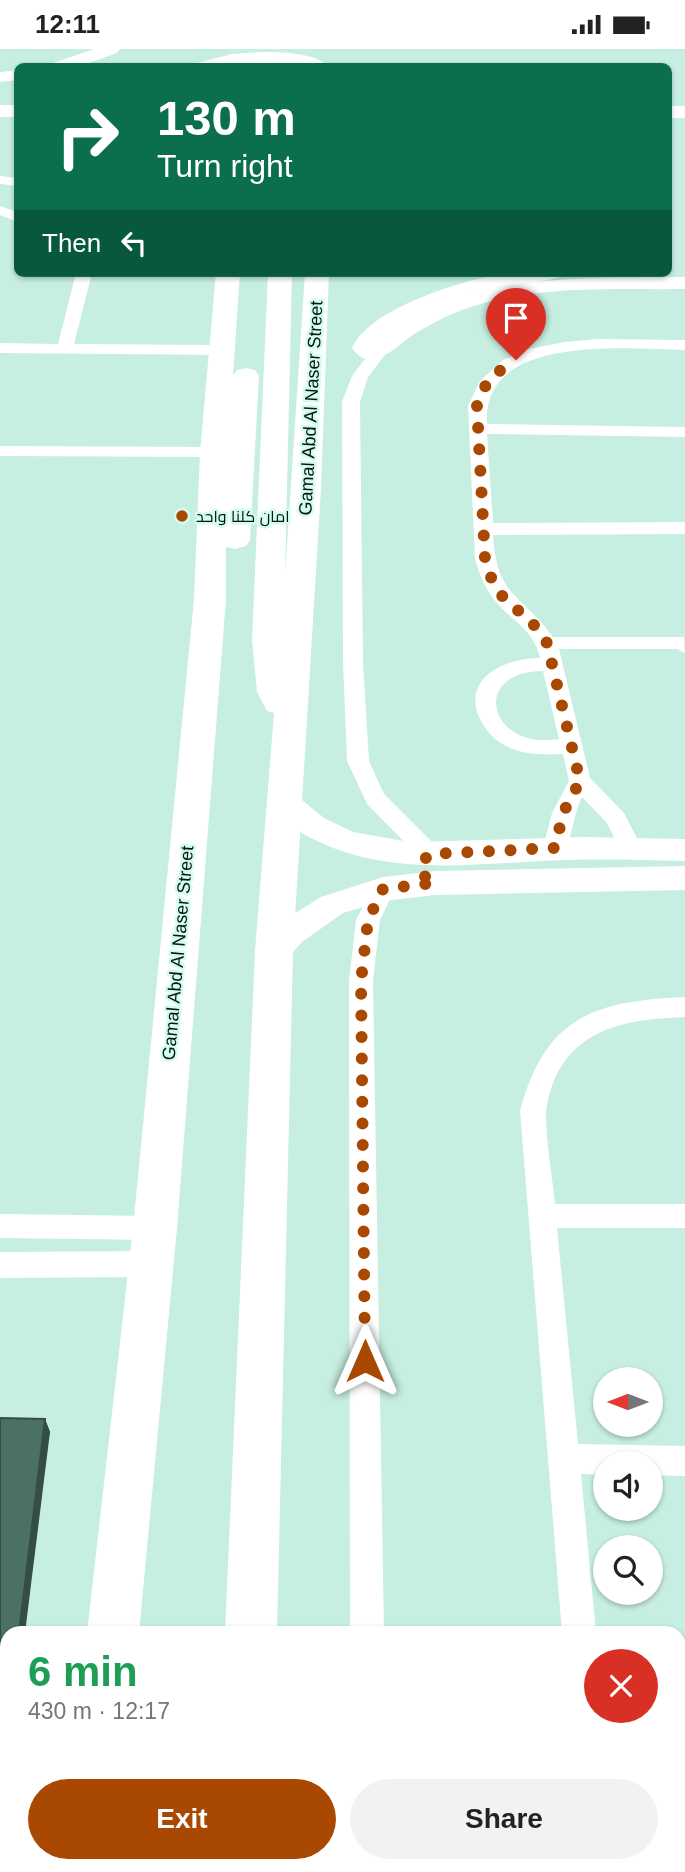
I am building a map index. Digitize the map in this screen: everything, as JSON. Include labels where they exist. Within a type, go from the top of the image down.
[{"type":"main road","points":[[294,49],[312,63]]},
{"type":"main road","points":[[226,63],[272,59],[297,63]]},
{"type":"main road","name":"Gamal Abd Al Naser Street","points":[[114,1626],[154,1246],[210,599],[214,452],[228,277]]},
{"type":"main road","points":[[210,599],[226,569],[236,537],[251,277]]},
{"type":"main road","points":[[279,277],[268,640],[274,692],[290,727]]},
{"type":"main road","name":"Gamal Abd Al Naser Street","points":[[251,1626],[274,951],[307,488],[317,277]]},
{"type":"street","points":[[71,63],[111,49]]},
{"type":"street","points":[[70,277],[77,303]]},
{"type":"street","points":[[65,347],[83,277]]},
{"type":"street","points":[[380,351],[368,352],[363,347],[386,325],[421,306],[478,285],[528,277]]},
{"type":"street","points":[[433,868],[374,798],[358,761],[352,621],[351,402],[360,376],[396,336],[457,305],[489,296],[565,285],[685,283]]},
{"type":"street","points":[[632,863],[616,819],[580,781],[550,654],[531,621],[504,599],[493,581],[485,559],[477,406],[480,392],[488,380],[516,360],[557,347],[685,345]]},
{"type":"street","points":[[0,348],[65,347],[222,357]]},
{"type":"street","points":[[0,361],[222,357]]},
{"type":"street","points":[[479,429],[685,432]]},
{"type":"street","points":[[0,451],[214,452]]},
{"type":"street","points":[[484,529],[685,528]]},
{"type":"street","points":[[572,746],[528,746],[509,738],[495,727],[486,713],[485,699],[489,686],[515,666],[550,654],[685,644]]},
{"type":"street","points":[[555,848],[563,813],[580,781]]},
{"type":"street","points":[[285,803],[310,825],[344,842],[433,868],[632,863],[685,850]]},
{"type":"street","points":[[274,951],[290,933],[332,905],[383,889],[433,868],[555,848],[632,863],[685,878]]},
{"type":"street","points":[[367,1626],[361,981],[368,920],[383,889]]},
{"type":"street","points":[[578,1626],[533,1111],[538,1084],[550,1060],[568,1039],[592,1023],[619,1013],[650,1008],[685,1007]]},
{"type":"street","points":[[542,1216],[685,1216]]},
{"type":"street","points":[[0,1226],[154,1246]]},
{"type":"street","points":[[0,1265],[154,1246]]},
{"type":"street","points":[[563,1459],[685,1461]]},
{"type":"building","points":[[0,1418],[45,1419],[20,1626],[0,1626]]},
{"type":"place","name":"امان كلنا واحد","points":[[182,516]]},
{"type":"route","points":[[365,1361],[361,981],[368,920],[383,889],[435,883],[422,875],[420,869],[424,857],[430,854],[555,848],[563,813],[580,781],[547,643],[531,621],[504,599],[489,574],[485,559],[477,406],[480,392],[488,380],[516,360]]}]
